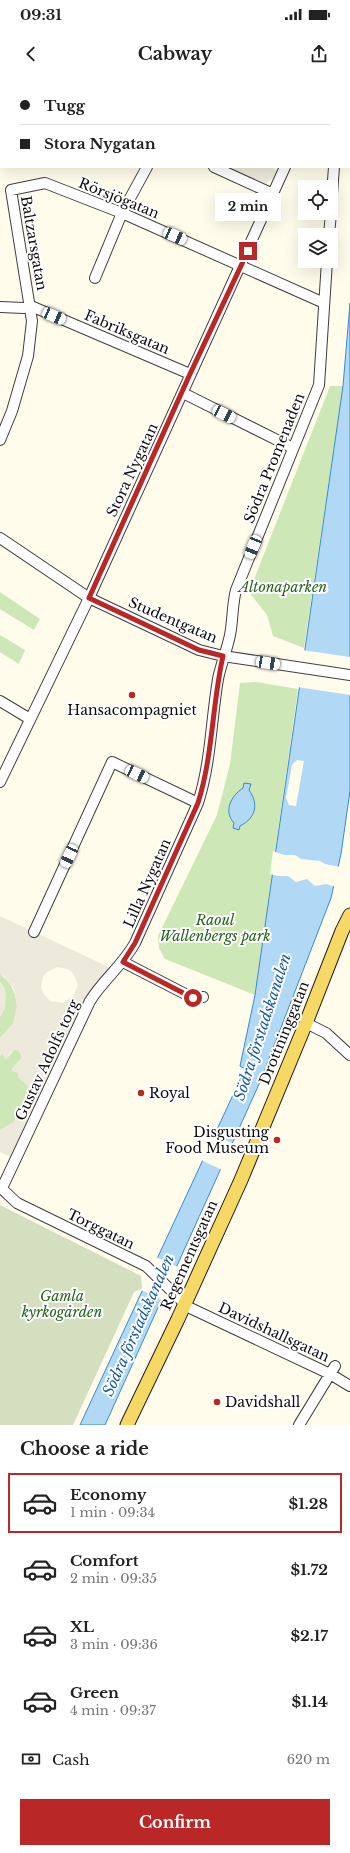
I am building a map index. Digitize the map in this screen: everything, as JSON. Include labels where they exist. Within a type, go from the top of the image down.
[{"type":"main road","name":"Drottninggatan","points":[[248,1163],[342,931],[350,915]]},
{"type":"main road","name":"Regementsgatan","points":[[127,1425],[185,1304],[248,1163]]},
{"type":"street","points":[[95,278],[122,213],[146,168]]},
{"type":"street","points":[[216,168],[273,194]]},
{"type":"street","name":"Stora Nygatan","points":[[0,782],[89,598],[190,374],[242,265],[285,168]]},
{"type":"street","points":[[333,180],[334,168]]},
{"type":"street","name":"Rörsjögatan","points":[[11,190],[45,184],[122,213],[242,265],[249,270],[324,303]]},
{"type":"street","name":"Baltzarsgatan","points":[[0,440],[12,411],[28,356],[32,321],[31,306],[11,190]]},
{"type":"street","name":"Södra Promenaden","points":[[198,803],[205,781],[209,760],[218,679],[223,656],[230,636],[232,605],[236,590],[318,385],[326,268]]},
{"type":"street","points":[[0,307],[24,308],[31,306]]},
{"type":"street","name":"Fabriksgatan","points":[[31,306],[190,374]]},
{"type":"street","points":[[182,392],[293,448]]},
{"type":"street","name":"Studentgatan","points":[[0,538],[89,598],[199,650],[223,656],[350,675]]},
{"type":"street","points":[[0,701],[30,719]]},
{"type":"street","points":[[34,932],[112,762],[198,803]]},
{"type":"street","name":"Lilla Nygatan","points":[[115,970],[123,962],[135,943],[198,803]]},
{"type":"street","points":[[123,962],[193,998],[203,997]]},
{"type":"street","name":"Gustav Adolfs torg","points":[[1,1188],[90,1001],[98,989],[115,970]]},
{"type":"street","points":[[306,1023],[326,1033],[350,1055]]},
{"type":"street","name":"Torggatan","points":[[1,1188],[17,1203],[146,1266],[185,1304]]},
{"type":"street","name":"Davidshallsgatan","points":[[185,1304],[333,1370],[350,1386]]},
{"type":"street","points":[[299,1425],[333,1370]]},
{"type":"green space","name":"Altonaparken","points":[[330,386],[343,386],[304,648],[273,636],[267,615],[249,592]]},
{"type":"green space","points":[[0,592],[40,619],[34,630],[0,609]]},
{"type":"green space","points":[[0,635],[25,650],[19,664],[0,652]]},
{"type":"green space","name":"Raoul Wallenbergs park","points":[[256,682],[298,689],[255,995],[165,959],[159,948],[158,936],[217,815],[230,764],[240,683]]},
{"type":"green space","points":[[0,974],[10,984],[13,990],[16,997],[17,1011],[13,1024],[0,1038],[0,1017],[5,1007],[5,989],[0,982]]},
{"type":"green space","points":[[14,1050],[18,1050],[22,1058],[12,1069],[18,1073],[18,1077],[29,1088],[14,1122],[0,1130],[0,1056],[2,1054],[8,1057]]},
{"type":"green space","name":"Gamla kyrkogården","points":[[0,1205],[141,1276],[142,1289],[134,1292],[73,1425],[0,1425]]},
{"type":"shaded area","points":[[216,168],[274,168],[278,171],[275,178],[268,181],[264,190]]},
{"type":"shaded area","points":[[0,916],[115,970],[106,980],[15,1159],[0,1152],[0,1130],[14,1122],[25,1099],[28,1088],[26,1084],[18,1077],[18,1073],[12,1071],[12,1069],[22,1058],[18,1050],[14,1050],[10,1053],[6,1060],[2,1054],[0,1056],[0,1038],[13,1023],[17,1005],[14,989],[5,977],[0,974]],"holes":[[[57,967],[68,969],[73,973],[78,985],[73,997],[63,1003],[50,1001],[43,993],[41,987],[43,977],[47,972]]]},
{"type":"shaded area","points":[[0,982],[5,989],[6,997],[5,1007],[0,1017]]},
{"type":"water","name":"Södra förstadskanalen","points":[[350,303],[350,791],[341,854],[331,898],[260,1082],[105,1425],[80,1425],[245,1069],[240,1066],[255,995],[343,386]]},
{"type":"water","points":[[244,783],[251,784],[249,790],[255,805],[253,815],[240,826],[239,830],[233,828],[234,823],[229,814],[229,809],[232,799],[243,788]]},
{"type":"pier","points":[[302,650],[350,657],[350,695],[297,687]]},
{"type":"pier","points":[[297,760],[304,761],[296,806],[289,805],[286,798],[292,765]]},
{"type":"pier","points":[[273,851],[284,855],[295,855],[301,859],[320,861],[325,864],[340,867],[336,887],[326,884],[315,886],[307,879],[296,882],[288,876],[270,874]]},
{"type":"pier","points":[[212,1134],[234,1144],[222,1170],[201,1160]]},
{"type":"pier","points":[[156,1257],[178,1267],[163,1300],[141,1290]]},
{"type":"place","name":"Hansacompagniet","points":[[132,695]]},
{"type":"place","name":"Royal","points":[[141,1093]]},
{"type":"place","name":"Disgusting Food Museum","points":[[277,1140]]},
{"type":"place","name":"Davidshall","points":[[217,1402]]},
{"type":"route","points":[[193,998],[123,962],[135,943],[198,803],[205,781],[209,760],[218,679],[223,656],[199,650],[89,598],[190,374],[248,251]]}]
